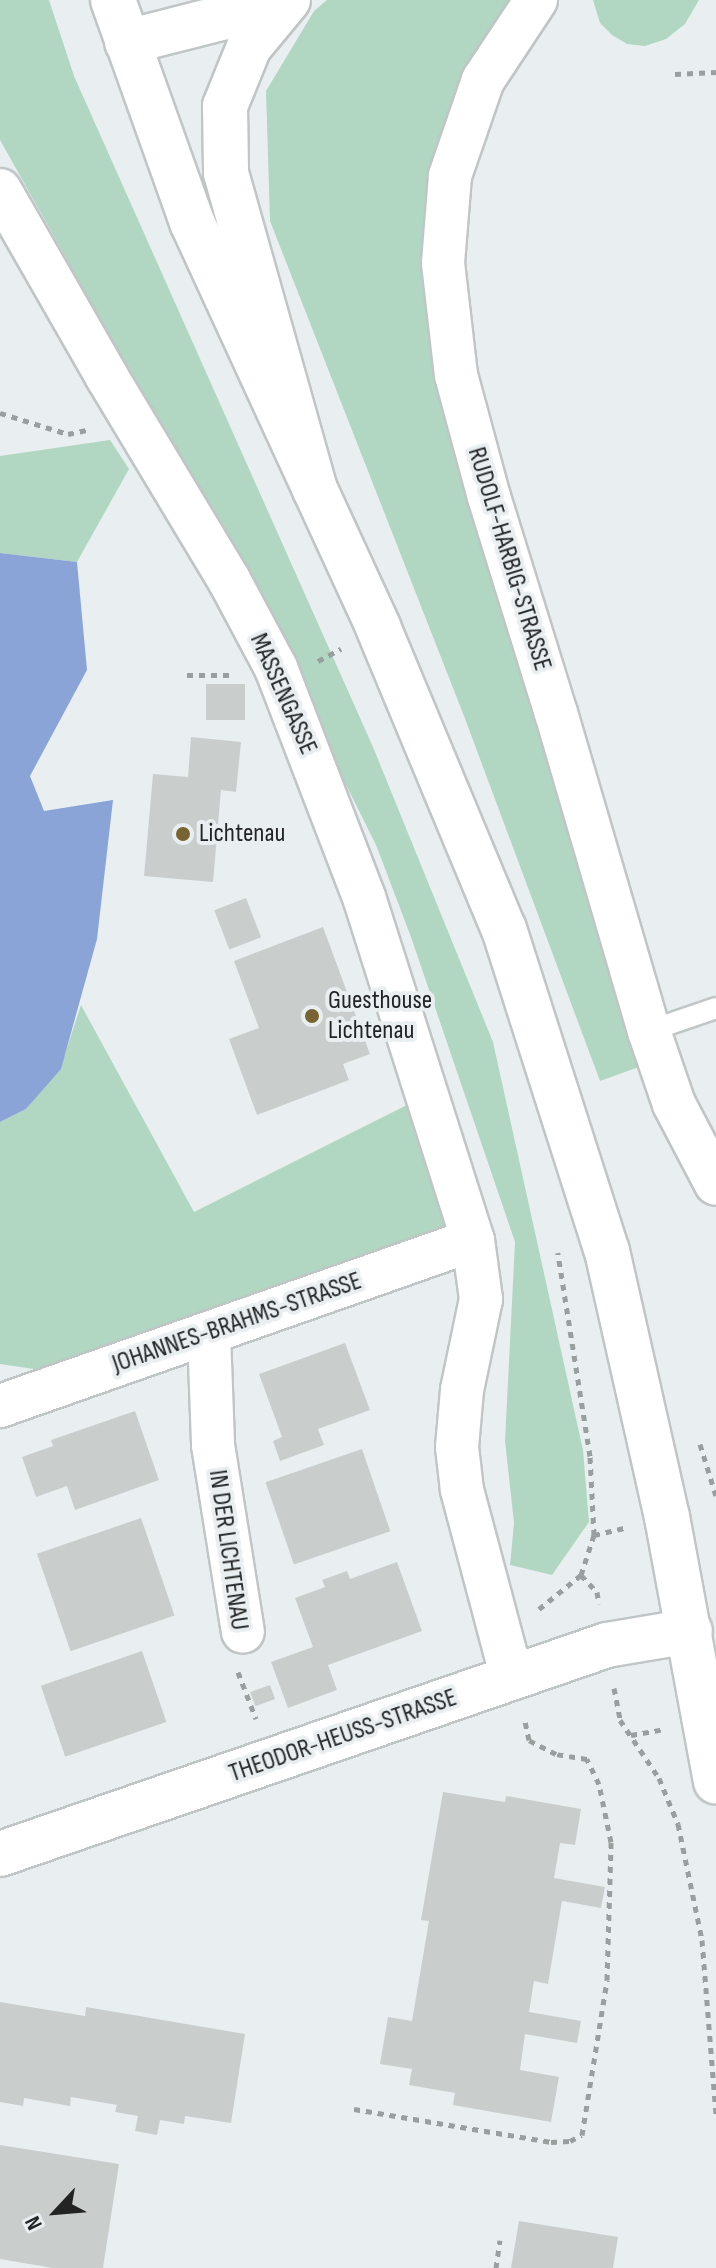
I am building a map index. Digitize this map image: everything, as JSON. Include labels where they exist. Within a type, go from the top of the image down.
[{"type":"main road","points":[[113,0],[192,222],[378,627],[504,929],[607,1251],[703,1628],[716,1782]]},
{"type":"main road","points":[[127,42],[241,13],[273,0]]},
{"type":"main road","points":[[288,0],[249,47],[225,106],[226,173],[315,490]]},
{"type":"main road","name":"THEODOR-HEUSS-STRASSE","points":[[0,1854],[607,1645],[703,1628]]},
{"type":"street","name":"RUDOLF-HARBIG-STRASSE","points":[[536,0],[483,80],[450,176],[443,263],[456,375],[489,497],[649,1031],[674,1104],[716,1184]]},
{"type":"street","name":"MASSENGASSE","points":[[0,190],[229,580],[281,679],[364,897],[473,1240],[481,1299],[462,1390],[457,1447],[462,1490],[512,1678]]},
{"type":"street","name":"JOHANNES-BRAHMS-STRASSE","points":[[0,1406],[473,1240]]},
{"type":"street","name":"IN DER LICHTENAU","points":[[209,1334],[213,1445],[243,1632]]},
{"type":"lane","points":[[649,1031],[716,1008]]},
{"type":"path","points":[[675,74],[716,72]]},
{"type":"path","points":[[0,413],[68,434],[134,422]]},
{"type":"path","points":[[281,679],[378,627]]},
{"type":"path","points":[[499,1622],[546,1607],[570,1586],[581,1575],[594,1535],[590,1456],[556,1237]]},
{"type":"path","name":"IN DER LICHTENAU","points":[[243,1632],[238,1673],[272,1761]]},
{"type":"path","points":[[620,1720],[659,1778],[678,1824],[702,1940],[716,2114]]},
{"type":"path","points":[[354,2109],[551,2142],[570,2141],[582,2135],[607,1980],[613,1860],[599,1784],[587,1759],[556,1754]]},
{"type":"path","points":[[496,2268],[500,2240]]},
{"type":"green space","points":[[0,0],[49,0],[74,76],[373,747],[493,1042],[583,1450],[589,1522],[552,1575],[510,1565],[514,1523],[505,1441],[515,1242],[411,937],[376,845],[225,541],[0,140]]},
{"type":"green space","points":[[327,0],[511,0],[460,84],[431,179],[425,226],[427,323],[439,378],[639,1067],[600,1081],[464,716],[270,221],[266,91],[314,11]]},
{"type":"green space","points":[[593,0],[699,0],[685,24],[666,39],[645,46],[627,44],[612,35],[600,23]]},
{"type":"green space","points":[[110,440],[129,469],[77,562],[0,553],[0,456]]},
{"type":"green space","points":[[81,1005],[194,1212],[407,1105],[448,1225],[418,1243],[54,1372],[0,1364],[0,1122],[26,1109],[60,1069]]},
{"type":"water","points":[[0,553],[77,562],[87,670],[30,776],[44,811],[113,800],[97,939],[61,1069],[26,1109],[0,1122]]},
{"type":"building","points":[[206,684],[245,684],[245,720],[206,720]]},
{"type":"building","name":"Lichtenau","points":[[191,737],[241,742],[236,792],[221,790],[213,882],[144,876],[153,774],[188,777]]},
{"type":"building","points":[[246,898],[261,937],[229,949],[214,910]]},
{"type":"building","points":[[323,927],[370,1054],[343,1064],[349,1080],[257,1115],[229,1039],[259,1028],[234,961]]},
{"type":"building","points":[[345,1343],[370,1410],[318,1429],[324,1445],[280,1461],[273,1441],[282,1437],[259,1374]]},
{"type":"building","points":[[135,1411],[159,1480],[75,1510],[67,1486],[36,1497],[22,1457],[53,1446],[51,1440]]},
{"type":"building","points":[[362,1449],[390,1531],[294,1564],[266,1482]]},
{"type":"building","points":[[141,1518],[175,1615],[71,1651],[37,1554]]},
{"type":"building","points":[[397,1562],[422,1631],[328,1665],[337,1690],[288,1708],[271,1662],[313,1647],[295,1598],[325,1587],[322,1580],[347,1571],[350,1579]]},
{"type":"building","points":[[142,1651],[166,1722],[65,1757],[41,1686]]},
{"type":"building","points":[[270,1685],[275,1699],[255,1706],[250,1692]]},
{"type":"building","points":[[443,1792],[505,1802],[506,1796],[581,1809],[575,1845],[560,1843],[554,1878],[605,1887],[601,1908],[562,1901],[548,1984],[534,1981],[529,2012],[581,2021],[577,2043],[525,2034],[520,2070],[559,2077],[551,2122],[453,2105],[455,2093],[409,2085],[412,2069],[380,2064],[388,2017],[412,2021],[429,1921],[421,1920]]},
{"type":"building","points":[[0,2002],[85,2016],[86,2007],[245,2034],[231,2123],[185,2116],[184,2124],[160,2120],[157,2135],[135,2131],[138,2116],[115,2112],[117,2105],[71,2097],[70,2106],[24,2098],[23,2106],[0,2102]]},
{"type":"building","points":[[0,2145],[119,2164],[103,2268],[53,2268],[0,2259]]},
{"type":"building","points":[[519,2221],[618,2237],[613,2268],[511,2268]]},
{"type":"place","name":"Lichtenau","points":[[183,834]]},
{"type":"place","name":"Guesthouse Lichtenau","points":[[312,1016]]}]
